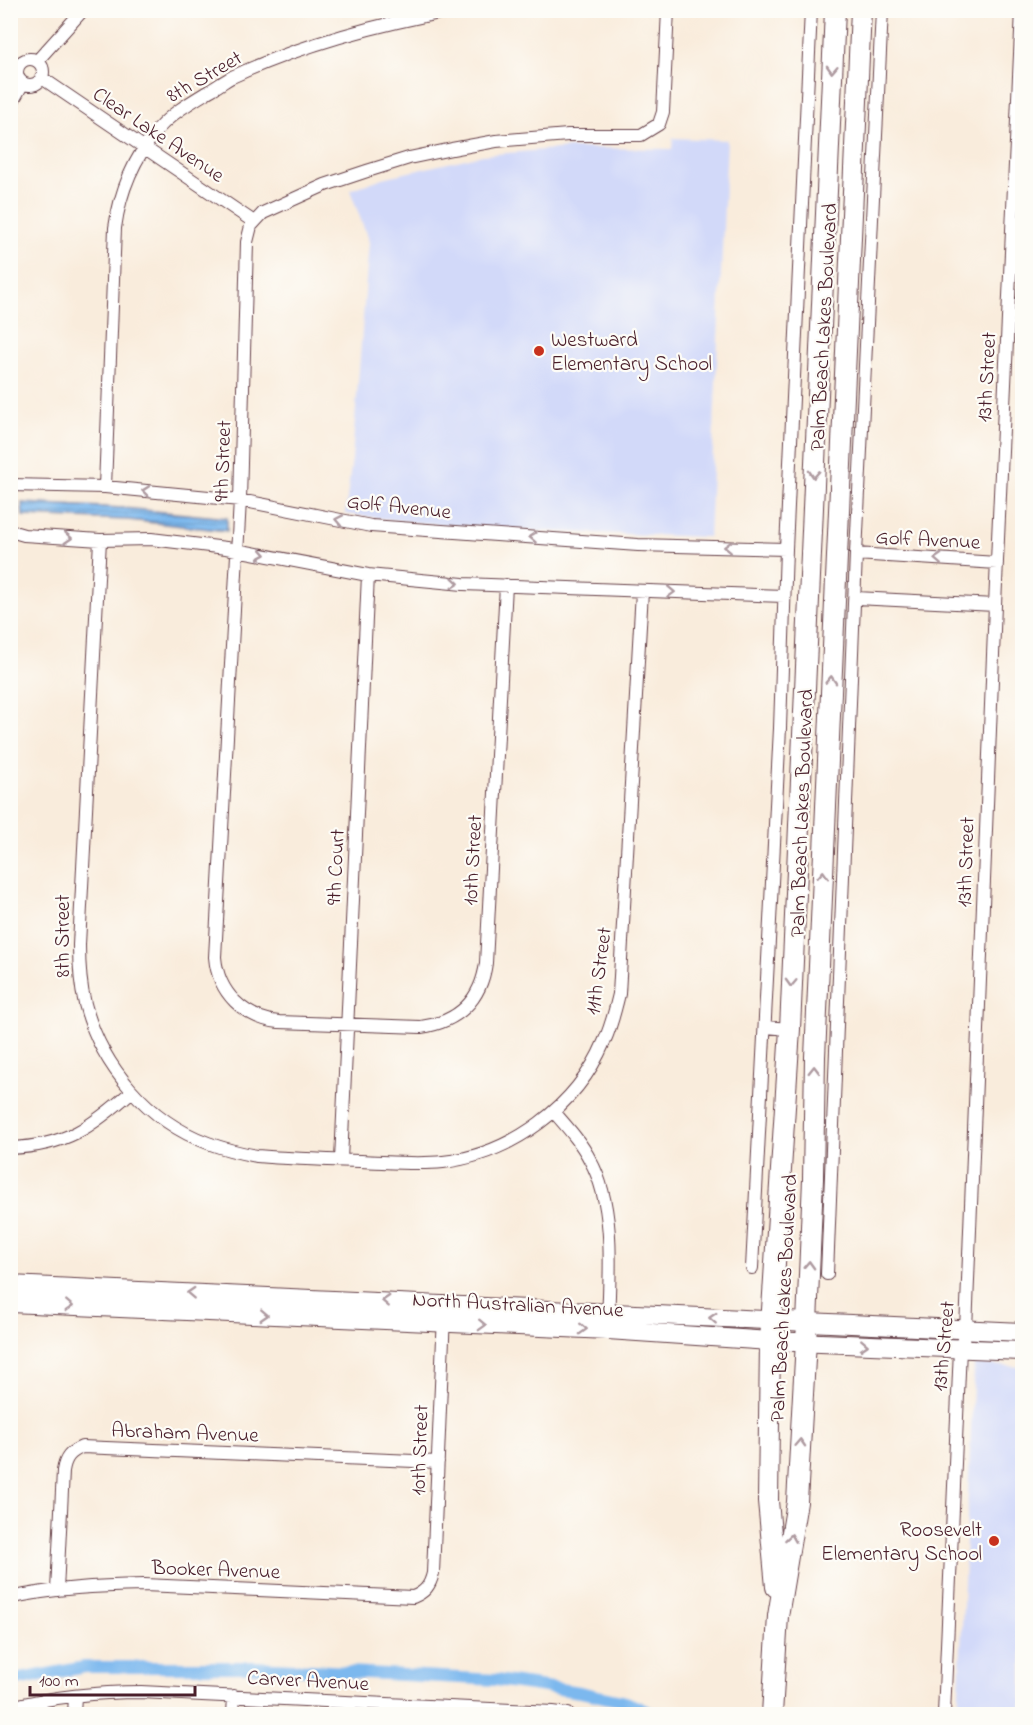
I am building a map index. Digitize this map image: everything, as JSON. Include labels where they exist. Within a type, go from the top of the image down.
[{"type":"main road","name":"Palm Beach Lakes Boulevard","points":[[778,1616],[768,1501],[771,1331],[790,1029],[835,12]]},
{"type":"main road","name":"Palm Beach Lakes Boulevard","points":[[772,1714],[778,1616],[797,1502],[806,1333],[822,1179],[815,1057],[861,12]]},
{"type":"main road","points":[[825,222],[852,222]]},
{"type":"main road","points":[[793,948],[820,949]]},
{"type":"main road","name":"North Australian Avenue","points":[[10,1285],[609,1311],[771,1331]]},
{"type":"main road","name":"North Australian Avenue","points":[[10,1303],[608,1330],[771,1331],[960,1349],[1023,1351]]},
{"type":"main road","name":"North Australian Avenue","points":[[806,1333],[966,1330],[1023,1332]]},
{"type":"street","points":[[37,61],[83,10]]},
{"type":"street","name":"8th Street","points":[[105,487],[117,212],[126,182],[136,160],[158,129],[195,99],[231,78],[275,59],[339,37],[454,10]]},
{"type":"street","points":[[254,222],[263,213],[315,189],[409,158],[452,148],[523,138],[568,135],[641,135],[659,124],[663,112],[668,10]]},
{"type":"street","name":"13th Street","points":[[944,1714],[960,1349],[966,1330],[1022,10]]},
{"type":"street","points":[[752,1268],[780,728],[811,12],[835,12]]},
{"type":"street","points":[[827,1274],[822,1179],[850,732],[856,554],[882,13],[861,12]]},
{"type":"street","points":[[29,59],[37,61],[43,71],[42,78],[34,85],[20,81],[15,63],[29,59]]},
{"type":"street","name":"Clear Lake Avenue","points":[[42,78],[254,222]]},
{"type":"street","points":[[10,106],[23,83]]},
{"type":"street","name":"9th Street","points":[[254,222],[247,242],[240,500],[216,966],[220,981],[229,996],[254,1016],[279,1022],[347,1025]]},
{"type":"street","name":"Golf Avenue","points":[[10,486],[105,487],[240,500],[371,526],[638,545],[786,549]]},
{"type":"street","points":[[10,531],[24,535],[100,540],[151,539],[237,549],[369,575],[463,584],[784,596]]},
{"type":"street","name":"8th Street","points":[[100,540],[79,945],[85,1004],[96,1037],[108,1059],[132,1091],[176,1128],[207,1143],[231,1151],[273,1157],[341,1160]]},
{"type":"street","name":"Golf Avenue","points":[[856,554],[997,563]]},
{"type":"street","name":"9th Court","points":[[341,1160],[369,575]]},
{"type":"street","name":"10th Street","points":[[347,1025],[422,1027],[438,1024],[453,1017],[466,1007],[476,995],[483,980],[506,585]]},
{"type":"street","name":"11th Street","points":[[341,1160],[417,1164],[460,1159],[501,1146],[554,1112],[592,1066],[604,1044],[619,994],[642,591]]},
{"type":"street","points":[[856,598],[995,605]]},
{"type":"street","points":[[780,728],[802,729]]},
{"type":"street","points":[[828,731],[850,732]]},
{"type":"street","points":[[765,1027],[790,1029]]},
{"type":"street","points":[[10,1148],[32,1147],[70,1136],[103,1117],[132,1091]]},
{"type":"street","points":[[554,1112],[581,1144],[591,1161],[605,1198],[609,1228],[608,1330]]},
{"type":"street","name":"10th Street","points":[[421,1594],[431,1582],[433,1573],[445,1304]]},
{"type":"street","name":"Abraham Avenue","points":[[57,1590],[63,1471],[68,1456],[82,1447],[438,1462]]},
{"type":"street","name":"Booker Avenue","points":[[10,1598],[57,1590],[144,1585],[414,1597],[421,1594]]},
{"type":"street","name":"Carver Avenue","points":[[10,1707],[43,1699],[141,1692],[414,1709],[568,1714]]},
{"type":"street","points":[[74,1714],[75,1696]]},
{"type":"street","points":[[233,1714],[234,1696]]},
{"type":"shaded area","name":"Westward Elementary School","points":[[673,138],[727,140],[709,537],[506,530],[345,514],[352,459],[369,242],[350,190],[383,178],[483,155],[570,148],[672,149]]},
{"type":"shaded area","name":"Roosevelt Elementary School","points":[[974,1364],[1022,1367],[1022,1714],[958,1714]]},
{"type":"water","points":[[22,503],[123,508],[227,518],[227,531],[128,520],[23,516]]},
{"type":"waterway","points":[[16,1680],[85,1667],[256,1667],[496,1680],[580,1692],[626,1702],[653,1714]]},
{"type":"place","name":"Westward Elementary School","points":[[539,351]]},
{"type":"place","name":"Roosevelt Elementary School","points":[[994,1541]]}]
